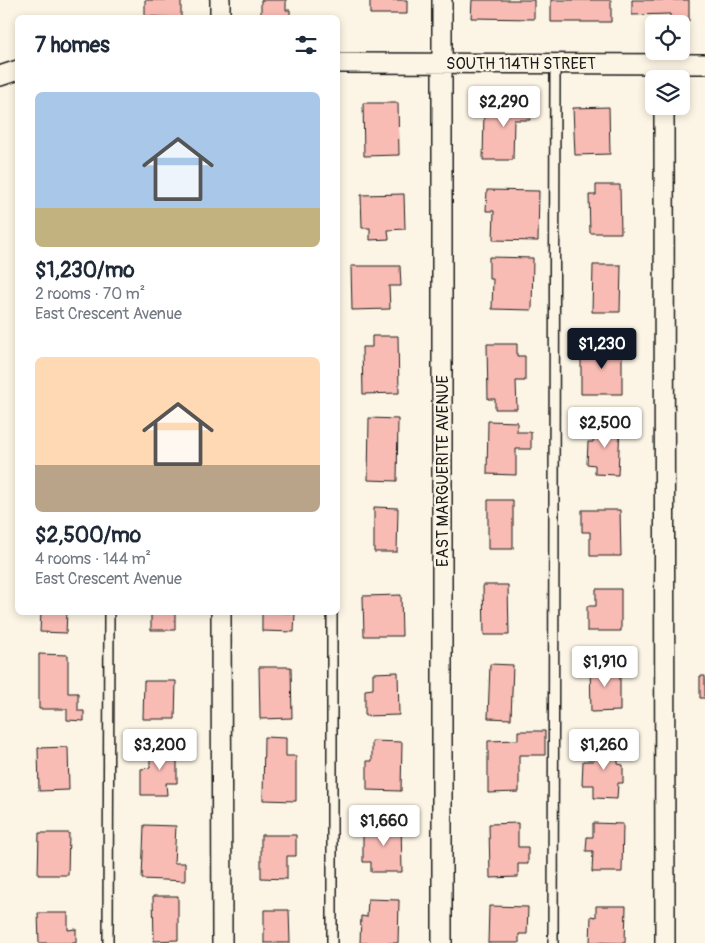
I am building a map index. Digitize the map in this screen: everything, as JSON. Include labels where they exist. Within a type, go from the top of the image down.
[{"type":"street","points":[[220,0],[220,15]]},
{"type":"street","name":"EAST MARGUERITE AVENUE","points":[[442,0],[442,943]]},
{"type":"street","name":"SOUTH 114TH STREET","points":[[340,63],[555,64],[648,70]]},
{"type":"street","name":"SOUTH 114TH STREET","points":[[670,70],[705,64]]},
{"type":"street","points":[[0,76],[15,71]]},
{"type":"street","points":[[664,115],[665,943]]},
{"type":"street","points":[[221,615],[222,943]]},
{"type":"lane","points":[[553,943],[555,64]]},
{"type":"lane","points":[[108,615],[108,943]]},
{"type":"lane","points":[[332,615],[332,943]]},
{"type":"building","points":[[145,0],[181,0],[181,15],[145,15]]},
{"type":"building","points":[[261,0],[286,0],[286,10],[290,10],[290,15],[261,15]]},
{"type":"building","points":[[370,0],[407,0],[407,14],[370,14]]},
{"type":"building","points":[[472,0],[534,0],[534,19],[471,18]]},
{"type":"building","points":[[551,0],[611,0],[611,22],[551,22]]},
{"type":"building","points":[[632,0],[689,0],[689,15],[632,15]]},
{"type":"building","points":[[506,95],[530,95],[530,120],[514,120],[513,160],[483,160],[484,111],[506,111]]},
{"type":"building","points":[[363,103],[398,103],[399,155],[364,156]]},
{"type":"building","points":[[609,107],[610,154],[575,155],[573,108]]},
{"type":"building","points":[[596,185],[620,185],[621,233],[590,233],[589,195],[596,195]]},
{"type":"building","points":[[487,190],[539,191],[538,241],[493,240],[494,211],[486,211]]},
{"type":"building","points":[[404,194],[405,229],[388,230],[389,239],[370,240],[370,228],[362,228],[361,195]]},
{"type":"building","points":[[489,257],[533,258],[532,310],[492,309],[493,279],[489,279]]},
{"type":"building","points":[[593,265],[621,265],[620,312],[592,312]]},
{"type":"building","points":[[351,266],[400,266],[401,286],[389,286],[390,309],[352,310]]},
{"type":"building","points":[[372,336],[398,336],[399,393],[363,394],[362,347],[372,347]]},
{"type":"building","points":[[487,344],[517,344],[517,356],[525,356],[525,381],[516,381],[517,409],[495,409],[495,399],[488,399]]},
{"type":"building","points":[[581,346],[622,346],[622,394],[581,394]]},
{"type":"building","points":[[369,418],[398,419],[397,481],[368,480]]},
{"type":"building","points":[[488,421],[517,422],[517,432],[531,432],[531,449],[516,449],[516,475],[487,474]]},
{"type":"building","points":[[594,423],[620,424],[618,475],[595,474],[595,465],[587,464],[588,442],[593,442]]},
{"type":"building","points":[[488,500],[513,500],[513,549],[488,549]]},
{"type":"building","points":[[374,507],[398,508],[397,552],[374,552]]},
{"type":"building","points":[[582,510],[620,510],[621,556],[590,556],[590,532],[582,532]]},
{"type":"building","points":[[483,585],[508,585],[509,635],[484,635]]},
{"type":"building","points":[[596,589],[621,589],[621,631],[587,631],[587,606],[596,606]]},
{"type":"building","points":[[401,595],[402,636],[364,636],[363,596]]},
{"type":"building","points":[[41,615],[67,615],[66,633],[40,632]]},
{"type":"building","points":[[151,615],[175,615],[175,630],[151,630]]},
{"type":"building","points":[[262,615],[295,615],[294,632],[262,631]]},
{"type":"building","points":[[39,654],[68,655],[68,693],[78,693],[78,711],[84,711],[84,721],[67,720],[67,709],[39,709]]},
{"type":"building","points":[[490,664],[513,665],[511,719],[488,718]]},
{"type":"building","points":[[620,665],[620,711],[591,712],[590,666]]},
{"type":"building","points":[[259,667],[291,667],[292,718],[260,719]]},
{"type":"building","points":[[398,672],[399,715],[365,716],[365,690],[373,689],[373,673]]},
{"type":"building","points":[[700,676],[705,676],[705,698],[700,698]]},
{"type":"building","points":[[144,681],[176,681],[175,719],[143,719]]},
{"type":"building","points":[[518,731],[545,731],[545,755],[519,755],[519,792],[488,793],[488,741],[518,740]]},
{"type":"building","points":[[264,737],[286,738],[286,756],[296,756],[296,801],[263,800]]},
{"type":"building","points":[[372,741],[402,742],[401,791],[367,790],[367,761],[372,761]]},
{"type":"building","points":[[595,741],[618,742],[618,764],[623,765],[623,783],[618,783],[617,799],[594,798],[594,785],[582,785],[583,761],[594,761]]},
{"type":"building","points":[[177,746],[177,783],[166,783],[167,795],[141,795],[141,769],[150,768],[150,747]]},
{"type":"building","points":[[68,747],[69,790],[39,791],[38,748]]},
{"type":"building","points":[[371,822],[401,822],[402,872],[371,872],[371,862],[363,862],[363,832],[371,832]]},
{"type":"building","points":[[518,823],[518,847],[528,847],[528,864],[518,864],[518,877],[490,878],[489,824]]},
{"type":"building","points":[[593,823],[623,824],[622,872],[592,872],[593,851],[586,851],[587,837],[593,837]]},
{"type":"building","points":[[144,825],[176,826],[174,863],[185,863],[185,881],[142,879]]},
{"type":"building","points":[[39,833],[69,833],[68,875],[38,875]]},
{"type":"building","points":[[261,835],[296,835],[296,856],[287,856],[287,879],[261,878]]},
{"type":"building","points":[[153,896],[178,896],[178,940],[154,941]]},
{"type":"building","points":[[368,899],[399,900],[398,943],[360,943],[361,916],[367,917]]},
{"type":"building","points":[[489,906],[528,907],[527,934],[519,934],[519,943],[488,943]]},
{"type":"building","points":[[596,906],[626,906],[625,943],[590,942],[591,916],[596,917]]},
{"type":"building","points":[[264,910],[289,910],[290,943],[264,943]]},
{"type":"building","points":[[38,913],[68,913],[68,930],[76,929],[76,943],[39,943]]}]
